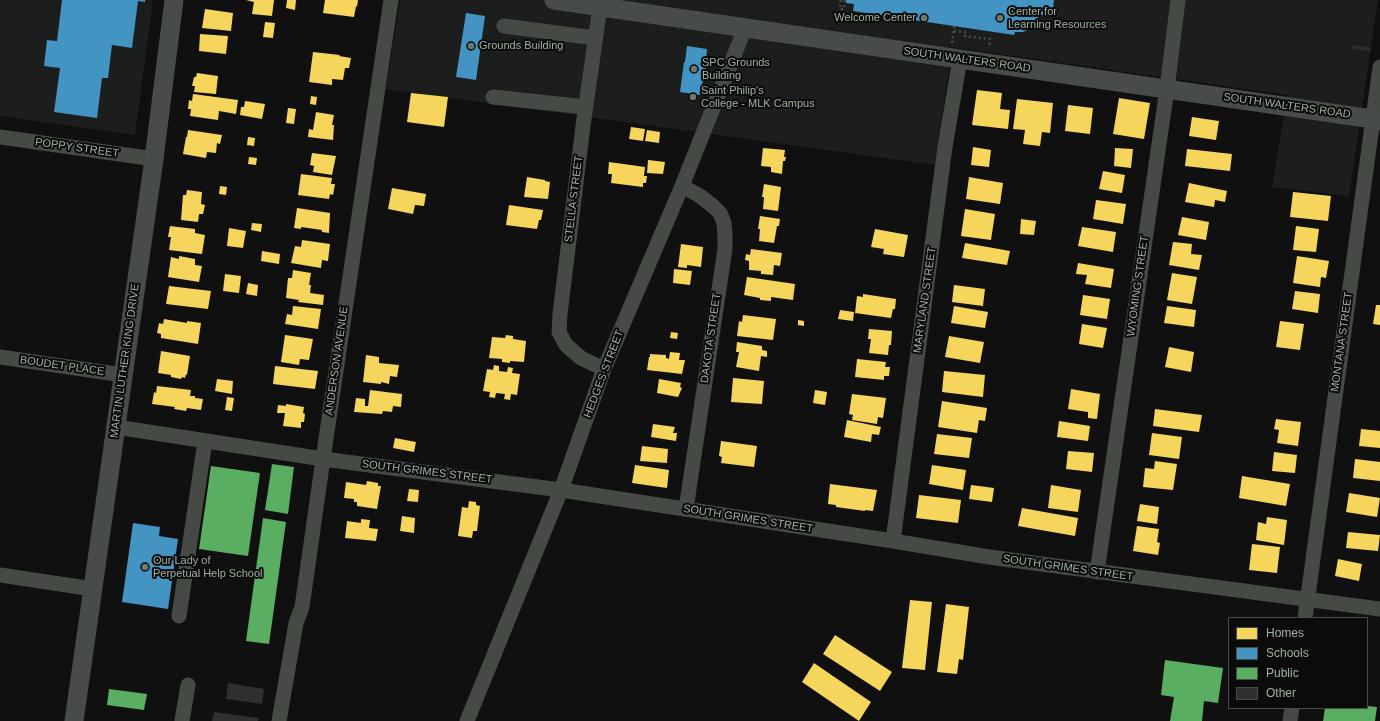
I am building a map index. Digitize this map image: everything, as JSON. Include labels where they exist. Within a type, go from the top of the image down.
[{"type":"main road","name":"MARTIN LUTHER KING DRIVE","points":[[74,721],[154,159],[174,0]]},
{"type":"main road","name":"SOUTH WALTERS ROAD","points":[[554,0],[746,28],[956,51],[1167,89],[1376,119]]},
{"type":"street","name":"ANDERSON AVENUE","points":[[279,721],[296,623],[302,607],[391,0]]},
{"type":"street","name":"WYOMING STREET","points":[[1097,572],[1167,89],[1178,0]]},
{"type":"street","name":"STELLA STREET","points":[[600,7],[586,107],[559,332],[566,345],[581,358],[604,369]]},
{"type":"street","points":[[504,26],[595,38]]},
{"type":"street","name":"HEDGES STREET","points":[[466,721],[561,490],[604,369],[682,186],[746,28]]},
{"type":"street","name":"MARYLAND STREET","points":[[893,541],[944,154],[956,51]]},
{"type":"street","name":"MONTANA STREET","points":[[1305,617],[1376,119],[1380,67]]},
{"type":"street","points":[[493,97],[586,107]]},
{"type":"street","name":"POPPY STREET","points":[[0,137],[154,159]]},
{"type":"street","name":"DAKOTA STREET","points":[[682,186],[700,196],[720,213],[724,223],[725,235],[686,510]]},
{"type":"street","name":"BOUDET PLACE","points":[[0,357],[123,375]]},
{"type":"street","name":"SOUTH GRIMES STREET","points":[[116,427],[323,459],[561,490],[989,557],[1380,609]]},
{"type":"street","points":[[179,616],[205,441]]},
{"type":"street","points":[[0,575],[94,589]]},
{"type":"street","points":[[182,721],[188,685]]},
{"type":"street","points":[[1290,721],[1292,709]]},
{"type":"path","points":[[841,0],[840,9],[844,9],[845,0]]},
{"type":"path","points":[[954,26],[956,51]]},
{"type":"path","points":[[954,31],[966,32],[965,36],[990,40],[989,49]]},
{"type":"shaded area","points":[[0,0],[153,0],[135,135],[0,116]]},
{"type":"shaded area","name":"Saint Philip's College - MLK Campus","points":[[400,0],[1378,0],[1349,196],[1272,187],[1287,95],[952,47],[935,165],[386,89]]},
{"type":"building: Homes","points":[[246,0],[274,0],[272,16],[252,14],[254,2]]},
{"type":"building: Homes","points":[[287,0],[296,0],[295,10],[286,8]]},
{"type":"building: Homes","points":[[325,0],[358,0],[354,17],[323,13]]},
{"type":"building: Homes","points":[[205,9],[233,13],[231,31],[202,28]]},
{"type":"building: Homes","points":[[265,22],[275,23],[273,38],[263,37]]},
{"type":"building: Homes","points":[[200,34],[228,36],[226,54],[199,51]]},
{"type":"building: Homes","points":[[313,52],[340,55],[339,56],[351,58],[349,68],[345,68],[343,80],[332,79],[332,85],[309,82]]},
{"type":"building: Homes","points":[[197,73],[218,76],[216,94],[194,92],[195,86],[192,86],[194,77],[196,77]]},
{"type":"building: Homes","points":[[977,90],[1002,93],[1000,109],[1010,110],[1008,129],[972,125]]},
{"type":"building: Homes","points":[[411,93],[448,97],[444,127],[407,122]]},
{"type":"building: Homes","points":[[193,94],[238,100],[236,114],[219,111],[218,120],[190,116],[191,109],[188,109],[189,100],[192,101]]},
{"type":"building: Homes","points":[[311,96],[317,97],[316,105],[310,104]]},
{"type":"building: Homes","points":[[1119,98],[1150,103],[1144,139],[1113,134]]},
{"type":"building: Homes","points":[[1017,99],[1053,103],[1050,133],[1042,132],[1040,146],[1023,144],[1025,130],[1013,129]]},
{"type":"building: Homes","points":[[245,101],[265,104],[262,119],[240,115],[241,107],[244,107]]},
{"type":"building: Homes","points":[[1068,105],[1093,108],[1090,134],[1065,131]]},
{"type":"building: Homes","points":[[288,108],[296,109],[294,124],[286,123]]},
{"type":"building: Homes","points":[[316,112],[334,115],[332,125],[334,125],[333,140],[308,137],[309,129],[313,130]]},
{"type":"building: Homes","points":[[1192,117],[1219,121],[1216,140],[1189,136]]},
{"type":"building: Homes","points":[[631,127],[645,129],[643,141],[629,139]]},
{"type":"building: Homes","points":[[188,130],[222,135],[220,144],[217,143],[216,153],[207,152],[206,158],[183,154]]},
{"type":"building: Homes","points":[[647,130],[660,132],[659,143],[645,141]]},
{"type":"building: Homes","points":[[248,137],[255,138],[254,146],[247,145]]},
{"type":"building: Homes","points":[[973,147],[991,150],[989,167],[971,165]]},
{"type":"building: Homes","points":[[763,148],[785,150],[784,157],[786,157],[785,161],[783,161],[782,174],[771,172],[771,167],[761,166]]},
{"type":"building: Homes","points":[[1115,148],[1133,149],[1131,168],[1114,166]]},
{"type":"building: Homes","points":[[1187,149],[1232,154],[1230,171],[1185,166]]},
{"type":"building: Homes","points":[[312,153],[336,156],[332,175],[313,172],[314,166],[310,165]]},
{"type":"building: Homes","points":[[249,157],[257,158],[256,165],[248,164]]},
{"type":"building: Homes","points":[[648,160],[665,162],[663,174],[647,173]]},
{"type":"building: Homes","points":[[609,162],[645,167],[644,176],[647,176],[646,183],[643,183],[643,187],[611,183],[612,174],[608,174]]},
{"type":"building: Homes","points":[[1103,171],[1125,175],[1122,193],[1099,189]]},
{"type":"building: Homes","points":[[301,174],[332,178],[331,184],[335,184],[333,195],[330,194],[329,199],[298,195]]},
{"type":"building: Homes","points":[[527,177],[550,182],[548,199],[524,197]]},
{"type":"building: Homes","points":[[969,177],[1003,183],[1000,204],[966,199]]},
{"type":"building: Homes","points":[[1189,183],[1227,191],[1225,202],[1215,200],[1214,207],[1185,202]]},
{"type":"building: Homes","points":[[764,184],[781,187],[778,211],[763,209],[764,197],[762,197]]},
{"type":"building: Homes","points":[[220,186],[227,187],[226,195],[219,194]]},
{"type":"building: Homes","points":[[392,188],[426,194],[424,206],[415,205],[413,214],[388,209]]},
{"type":"building: Homes","points":[[187,190],[202,192],[201,204],[205,205],[203,214],[199,214],[198,222],[181,220],[183,195],[186,195]]},
{"type":"building: Homes","points":[[1293,192],[1331,196],[1328,221],[1290,217]]},
{"type":"building: Homes","points":[[1096,200],[1126,204],[1123,224],[1093,219]]},
{"type":"building: Homes","points":[[509,205],[543,210],[537,229],[506,225]]},
{"type":"building: Homes","points":[[297,208],[330,213],[329,233],[322,232],[322,230],[301,227],[301,229],[294,228]]},
{"type":"building: Homes","points":[[965,209],[995,214],[991,240],[961,236]]},
{"type":"building: Homes","points":[[760,216],[780,219],[779,226],[777,226],[774,243],[759,241],[760,229],[758,229]]},
{"type":"building: Homes","points":[[1182,217],[1209,222],[1206,240],[1178,235]]},
{"type":"building: Homes","points":[[1021,219],[1036,221],[1034,235],[1020,234]]},
{"type":"building: Homes","points":[[252,223],[262,224],[261,232],[251,230]]},
{"type":"building: Homes","points":[[170,226],[195,229],[195,233],[205,235],[202,254],[169,250],[171,237],[168,237]]},
{"type":"building: Homes","points":[[1296,226],[1319,229],[1316,252],[1293,250]]},
{"type":"building: Homes","points":[[1082,227],[1116,232],[1113,252],[1078,246]]},
{"type":"building: Homes","points":[[229,228],[246,231],[243,248],[227,246]]},
{"type":"building: Homes","points":[[875,229],[908,235],[904,257],[883,254],[884,249],[871,247]]},
{"type":"building: Homes","points":[[302,240],[330,244],[328,261],[322,260],[321,268],[291,263],[295,246],[301,247]]},
{"type":"building: Homes","points":[[1173,242],[1192,244],[1191,254],[1202,255],[1199,270],[1169,265]]},
{"type":"building: Homes","points":[[965,243],[1010,251],[1007,265],[962,258]]},
{"type":"building: Homes","points":[[681,244],[703,247],[701,267],[687,265],[687,268],[678,267]]},
{"type":"building: Homes","points":[[751,249],[782,253],[780,266],[774,265],[773,275],[761,274],[761,271],[749,270],[749,261],[745,260],[746,254],[750,255]]},
{"type":"building: Homes","points":[[262,251],[280,254],[279,264],[261,261]]},
{"type":"building: Homes","points":[[179,256],[195,259],[195,265],[202,266],[199,282],[168,277],[171,257],[179,259]]},
{"type":"building: Homes","points":[[1297,256],[1329,261],[1326,278],[1321,277],[1320,287],[1293,283]]},
{"type":"building: Homes","points":[[1078,263],[1114,269],[1111,288],[1085,284],[1087,275],[1076,274]]},
{"type":"building: Homes","points":[[674,269],[692,271],[690,285],[673,283]]},
{"type":"building: Homes","points":[[293,270],[311,273],[309,285],[311,285],[310,293],[324,295],[323,305],[298,302],[299,300],[286,298],[288,278],[292,278]]},
{"type":"building: Homes","points":[[1172,273],[1197,277],[1192,304],[1167,300]]},
{"type":"building: Homes","points":[[225,274],[241,276],[239,293],[223,291]]},
{"type":"building: Homes","points":[[747,277],[795,284],[793,300],[771,297],[771,301],[760,300],[760,298],[744,295]]},
{"type":"building: Homes","points":[[248,283],[258,285],[257,296],[246,294]]},
{"type":"building: Homes","points":[[954,285],[985,289],[983,306],[952,302]]},
{"type":"building: Homes","points":[[169,286],[211,291],[208,309],[166,304]]},
{"type":"building: Homes","points":[[1295,291],[1320,294],[1318,313],[1292,309]]},
{"type":"building: Homes","points":[[863,294],[896,299],[895,309],[893,309],[891,318],[855,313],[857,296],[863,297]]},
{"type":"building: Homes","points":[[1083,295],[1110,299],[1107,319],[1080,315]]},
{"type":"building: Homes","points":[[1376,305],[1380,305],[1380,325],[1373,324]]},
{"type":"building: Homes","points":[[293,306],[321,309],[318,329],[285,324],[287,314],[292,315]]},
{"type":"building: Homes","points":[[954,306],[988,312],[985,328],[951,323]]},
{"type":"building: Homes","points":[[1167,306],[1196,310],[1194,327],[1164,323]]},
{"type":"building: Homes","points":[[840,310],[854,312],[853,321],[838,319]]},
{"type":"building: Homes","points":[[743,315],[776,319],[773,340],[737,336],[739,321],[742,322]]},
{"type":"building: Homes","points":[[164,319],[187,323],[187,321],[201,323],[198,344],[161,338],[161,334],[157,333],[159,323],[163,324]]},
{"type":"building: Homes","points":[[798,320],[804,321],[804,326],[798,325]]},
{"type":"building: Homes","points":[[1280,321],[1304,324],[1300,350],[1276,347]]},
{"type":"building: Homes","points":[[1082,324],[1107,328],[1103,348],[1079,344]]},
{"type":"building: Homes","points":[[869,329],[892,331],[891,345],[889,345],[888,355],[869,353],[871,339],[868,339]]},
{"type":"building: Homes","points":[[671,332],[678,333],[677,339],[670,338]]},
{"type":"building: Homes","points":[[285,335],[313,339],[309,360],[300,359],[299,365],[281,362]]},
{"type":"building: Homes","points":[[506,335],[513,336],[513,339],[526,341],[524,362],[510,361],[510,363],[502,362],[502,359],[489,358],[492,337],[505,338]]},
{"type":"building: Homes","points":[[949,336],[984,342],[980,363],[945,357]]},
{"type":"building: Homes","points":[[737,342],[762,346],[762,350],[767,351],[767,357],[761,356],[759,371],[736,367],[739,352],[736,352]]},
{"type":"building: Homes","points":[[1169,347],[1194,352],[1191,372],[1165,367]]},
{"type":"building: Homes","points":[[161,351],[190,356],[187,375],[186,374],[185,378],[182,377],[181,379],[171,377],[171,375],[158,373]]},
{"type":"building: Homes","points":[[670,352],[680,353],[679,360],[685,360],[682,374],[647,370],[650,354],[666,355],[666,358],[669,359]]},
{"type":"building: Homes","points":[[366,355],[379,357],[379,363],[399,365],[397,377],[390,376],[389,384],[381,382],[381,384],[363,382]]},
{"type":"building: Homes","points":[[857,359],[886,362],[885,367],[890,367],[889,376],[884,376],[884,380],[855,377]]},
{"type":"building: Homes","points":[[494,365],[499,366],[499,371],[507,372],[508,367],[513,368],[512,373],[520,374],[517,395],[511,394],[510,400],[504,399],[505,394],[496,393],[495,398],[489,397],[490,392],[483,391],[487,369],[493,370]]},
{"type":"building: Homes","points":[[275,366],[318,371],[315,389],[273,384]]},
{"type":"building: Homes","points":[[944,371],[985,375],[983,397],[942,392]]},
{"type":"building: Homes","points":[[733,378],[764,381],[762,404],[731,402]]},
{"type":"building: Homes","points":[[217,379],[233,381],[232,394],[215,391]]},
{"type":"building: Homes","points":[[659,379],[681,383],[680,387],[682,388],[678,397],[657,393]]},
{"type":"building: Homes","points":[[157,386],[191,390],[190,396],[203,399],[201,410],[187,408],[186,411],[174,409],[175,407],[152,404],[154,392],[156,393]]},
{"type":"building: Homes","points":[[1071,389],[1100,394],[1097,419],[1088,418],[1088,412],[1068,409]]},
{"type":"building: Homes","points":[[370,390],[402,394],[401,407],[393,406],[392,412],[383,411],[382,414],[354,412],[356,398],[365,399],[365,406],[368,406]]},
{"type":"building: Homes","points":[[815,390],[827,392],[825,405],[813,403]]},
{"type":"building: Homes","points":[[852,394],[886,398],[883,418],[878,417],[877,424],[852,420],[853,415],[849,414]]},
{"type":"building: Homes","points":[[227,397],[234,398],[232,411],[225,410]]},
{"type":"building: Homes","points":[[942,401],[987,408],[985,421],[979,420],[977,433],[938,427]]},
{"type":"building: Homes","points":[[286,404],[304,407],[304,422],[301,422],[301,428],[283,426],[285,413],[277,413],[278,405],[286,406]]},
{"type":"building: Homes","points":[[1155,409],[1202,415],[1199,432],[1153,426]]},
{"type":"building: Homes","points":[[1276,419],[1301,422],[1298,446],[1277,443],[1279,430],[1274,429]]},
{"type":"building: Homes","points":[[847,420],[881,427],[879,435],[872,434],[871,442],[844,437]]},
{"type":"building: Homes","points":[[1059,421],[1090,426],[1088,441],[1057,437]]},
{"type":"building: Homes","points":[[653,424],[675,427],[673,433],[677,433],[676,441],[651,437]]},
{"type":"building: Homes","points":[[1361,429],[1380,431],[1380,448],[1359,446]]},
{"type":"building: Homes","points":[[1152,433],[1182,437],[1179,459],[1149,455]]},
{"type":"building: Homes","points":[[937,434],[972,438],[969,458],[934,454]]},
{"type":"building: Homes","points":[[395,438],[416,442],[414,452],[393,448]]},
{"type":"building: Homes","points":[[721,441],[757,446],[754,467],[721,463],[722,457],[719,456]]},
{"type":"building: Homes","points":[[642,446],[668,449],[667,463],[640,461]]},
{"type":"building: Homes","points":[[1068,451],[1094,453],[1092,472],[1066,469]]},
{"type":"building: Homes","points":[[1274,452],[1297,455],[1295,473],[1272,471]]},
{"type":"building: Homes","points":[[1355,459],[1380,462],[1380,481],[1353,478]]},
{"type":"building: Homes","points":[[1155,461],[1177,464],[1173,490],[1143,487],[1145,468],[1154,469]]},
{"type":"building: Homes","points":[[635,465],[669,470],[667,488],[632,483]]},
{"type":"building: Homes","points":[[932,465],[966,470],[963,490],[929,484]]},
{"type":"building: Homes","points":[[1242,476],[1290,484],[1286,506],[1239,498]]},
{"type":"building: Homes","points":[[367,481],[378,483],[378,486],[381,486],[377,509],[357,506],[357,502],[354,502],[354,499],[344,498],[346,482],[366,485]]},
{"type":"building: Homes","points":[[830,484],[877,490],[873,511],[836,507],[836,505],[828,504]]},
{"type":"building: Homes","points":[[971,485],[994,488],[992,502],[969,499]]},
{"type":"building: Homes","points":[[1051,485],[1081,490],[1078,512],[1048,508]]},
{"type":"building: Homes","points":[[409,489],[419,490],[418,502],[407,501]]},
{"type":"building: Homes","points":[[1349,493],[1380,498],[1377,517],[1346,512]]},
{"type":"building: Homes","points":[[919,495],[961,500],[958,523],[916,518]]},
{"type":"building: Homes","points":[[469,501],[476,502],[476,505],[480,506],[477,531],[473,531],[472,538],[458,536],[462,507],[468,508]]},
{"type":"building: Homes","points":[[1140,504],[1159,507],[1157,524],[1137,521]]},
{"type":"building: Homes","points":[[1022,508],[1078,518],[1075,536],[1018,526]]},
{"type":"building: Homes","points":[[402,516],[415,518],[414,533],[400,531]]},
{"type":"building: Homes","points":[[1267,517],[1287,520],[1284,545],[1256,540],[1258,522],[1266,524]]},
{"type":"building: Homes","points":[[361,519],[370,520],[369,528],[378,529],[376,541],[345,538],[347,521],[361,523]]},
{"type":"building: Homes","points":[[1137,526],[1159,529],[1157,542],[1160,543],[1158,555],[1133,551]]},
{"type":"building: Homes","points":[[1348,532],[1380,535],[1378,551],[1346,548]]},
{"type":"building: Homes","points":[[1252,544],[1280,547],[1277,573],[1249,570]]},
{"type":"building: Homes","points":[[1338,559],[1362,564],[1359,581],[1335,576]]},
{"type":"building: Homes","points":[[910,600],[932,602],[925,670],[902,668]]},
{"type":"building: Homes","points":[[946,604],[969,607],[963,660],[959,659],[957,674],[937,672]]},
{"type":"building: Homes","points":[[835,635],[892,672],[880,691],[823,654]]},
{"type":"building: Homes","points":[[814,663],[871,702],[859,721],[802,682]]},
{"type":"building: Schools","points":[[62,0],[145,0],[145,2],[138,1],[132,48],[112,45],[108,78],[102,78],[97,118],[54,112],[60,68],[44,66],[47,40],[57,41]]},
{"type":"building: Schools","points":[[846,0],[1054,0],[1053,9],[1044,8],[1043,15],[1039,15],[1035,24],[1031,28],[1023,32],[1015,32],[1014,35],[853,11],[854,4],[846,3]]},
{"type":"building: Schools","name":"Grounds Building","points":[[466,13],[485,16],[476,80],[456,77]]},
{"type":"building: Schools","name":"SPC Grounds Building","points":[[687,46],[707,49],[705,76],[700,95],[680,92]]},
{"type":"building: Schools","points":[[133,523],[160,527],[159,536],[178,539],[168,609],[122,602]]},
{"type":"building: Public","points":[[272,464],[294,467],[288,514],[265,510]]},
{"type":"building: Public","points":[[211,466],[260,473],[248,556],[199,549]]},
{"type":"building: Public","points":[[263,518],[286,522],[269,644],[246,641]]},
{"type":"building: Public","points":[[1165,660],[1223,668],[1218,703],[1204,701],[1202,721],[1170,721],[1174,697],[1161,695]]},
{"type":"building: Public","points":[[109,689],[147,694],[144,710],[107,705]]},
{"type":"building: Public","points":[[1368,706],[1377,707],[1375,721],[1323,721],[1325,709],[1368,709]]},
{"type":"building: Other","points":[[228,683],[264,689],[262,704],[226,699]]},
{"type":"building: Other","points":[[214,712],[259,718],[258,721],[212,721]]},
{"type":"waterway","points":[[1354,47],[1369,49]]},
{"type":"place","name":"Welcome Center","points":[[924,18]]},
{"type":"place","name":"Center for Learning Resources","points":[[1000,18]]},
{"type":"place","name":"Grounds Building","points":[[471,46]]},
{"type":"place","name":"SPC Grounds Building","points":[[694,69]]},
{"type":"place","name":"Saint Philip's College - MLK Campus","points":[[693,97]]},
{"type":"place","name":"Our Lady of Perpetual Help School","points":[[145,567]]}]
